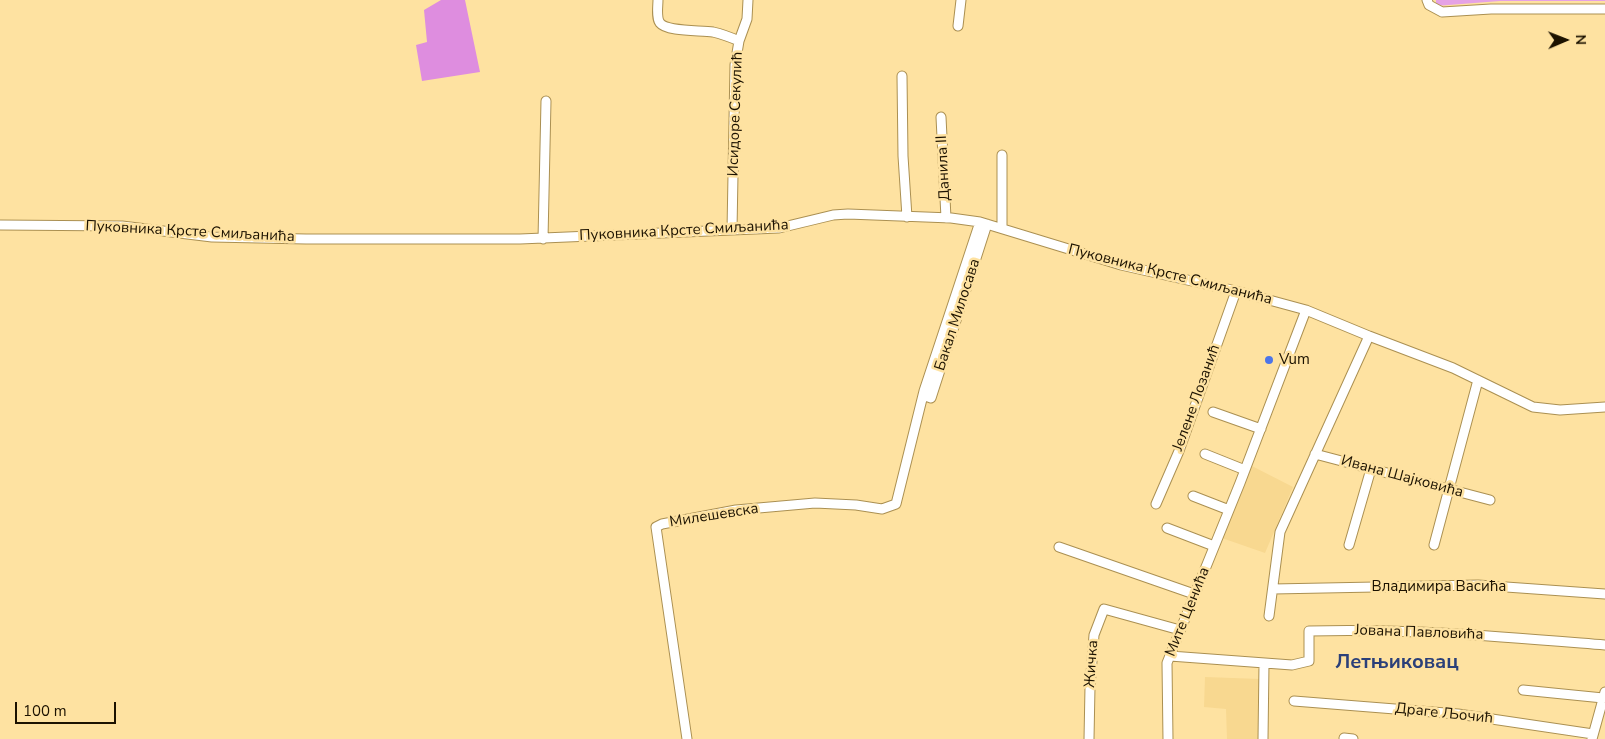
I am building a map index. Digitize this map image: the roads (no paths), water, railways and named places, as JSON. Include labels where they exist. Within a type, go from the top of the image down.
[{"type":"street","points":[[658,0],[658,20],[668,28],[712,32],[727,35],[739,41]]},
{"type":"street","name":"Исидоре Секулић","points":[[732,230],[735,65],[739,41],[747,19],[748,0]]},
{"type":"street","points":[[958,26],[961,0]]},
{"type":"street","points":[[1427,0],[1429,6],[1442,12],[1492,9],[1605,9]]},
{"type":"street","points":[[902,76],[903,156],[907,217]]},
{"type":"street","points":[[543,239],[546,101]]},
{"type":"street","name":"Данила II","points":[[941,117],[946,218]]},
{"type":"street","points":[[1002,155],[1002,228]]},
{"type":"street","name":"Пуковника Крсте Смиљанића","points":[[0,226],[122,226],[212,237],[543,239],[779,228],[834,215],[946,218],[984,223],[1120,265],[1236,291],[1306,310],[1453,368],[1533,407],[1560,410],[1605,407]]},
{"type":"street","name":"Бакал Милосава","points":[[896,504],[923,395],[931,398],[984,223]]},
{"type":"street","name":"Јелене Лозанић","points":[[1156,504],[1182,443],[1236,291]]},
{"type":"street","name":"Мите Ценића","points":[[1168,739],[1167,663],[1245,470],[1306,310]]},
{"type":"street","points":[[1269,616],[1280,532],[1369,336]]},
{"type":"street","points":[[1434,545],[1478,380]]},
{"type":"street","points":[[1213,412],[1261,429]]},
{"type":"street","points":[[1204,454],[1245,470]]},
{"type":"street","name":"Ивана Шајковића","points":[[1314,454],[1490,500]]},
{"type":"street","points":[[1349,545],[1371,469]]},
{"type":"street","points":[[1193,496],[1229,510]]},
{"type":"street","name":"Милешевска","points":[[687,739],[656,526],[736,510],[815,503],[882,509],[896,504]]},
{"type":"street","points":[[1167,528],[1214,546]]},
{"type":"street","points":[[1059,547],[1194,594]]},
{"type":"street","name":"Владимира Васића","points":[[1273,589],[1478,585],[1605,594]]},
{"type":"street","name":"Жичка","points":[[1089,739],[1094,635],[1104,609],[1180,630]]},
{"type":"street","name":"Јована Павловића","points":[[1264,664],[1292,665],[1309,662],[1309,631],[1353,630],[1467,634],[1605,645]]},
{"type":"street","points":[[1170,656],[1264,664],[1263,739]]},
{"type":"street","points":[[1523,690],[1604,695],[1592,736]]},
{"type":"street","name":"Драге Љочић","points":[[1294,701],[1458,714],[1592,736]]},
{"type":"place","name":"Vum","points":[[1269,360]]},
{"type":"district","name":"Летњиковац","points":[[1397,663]]}]
